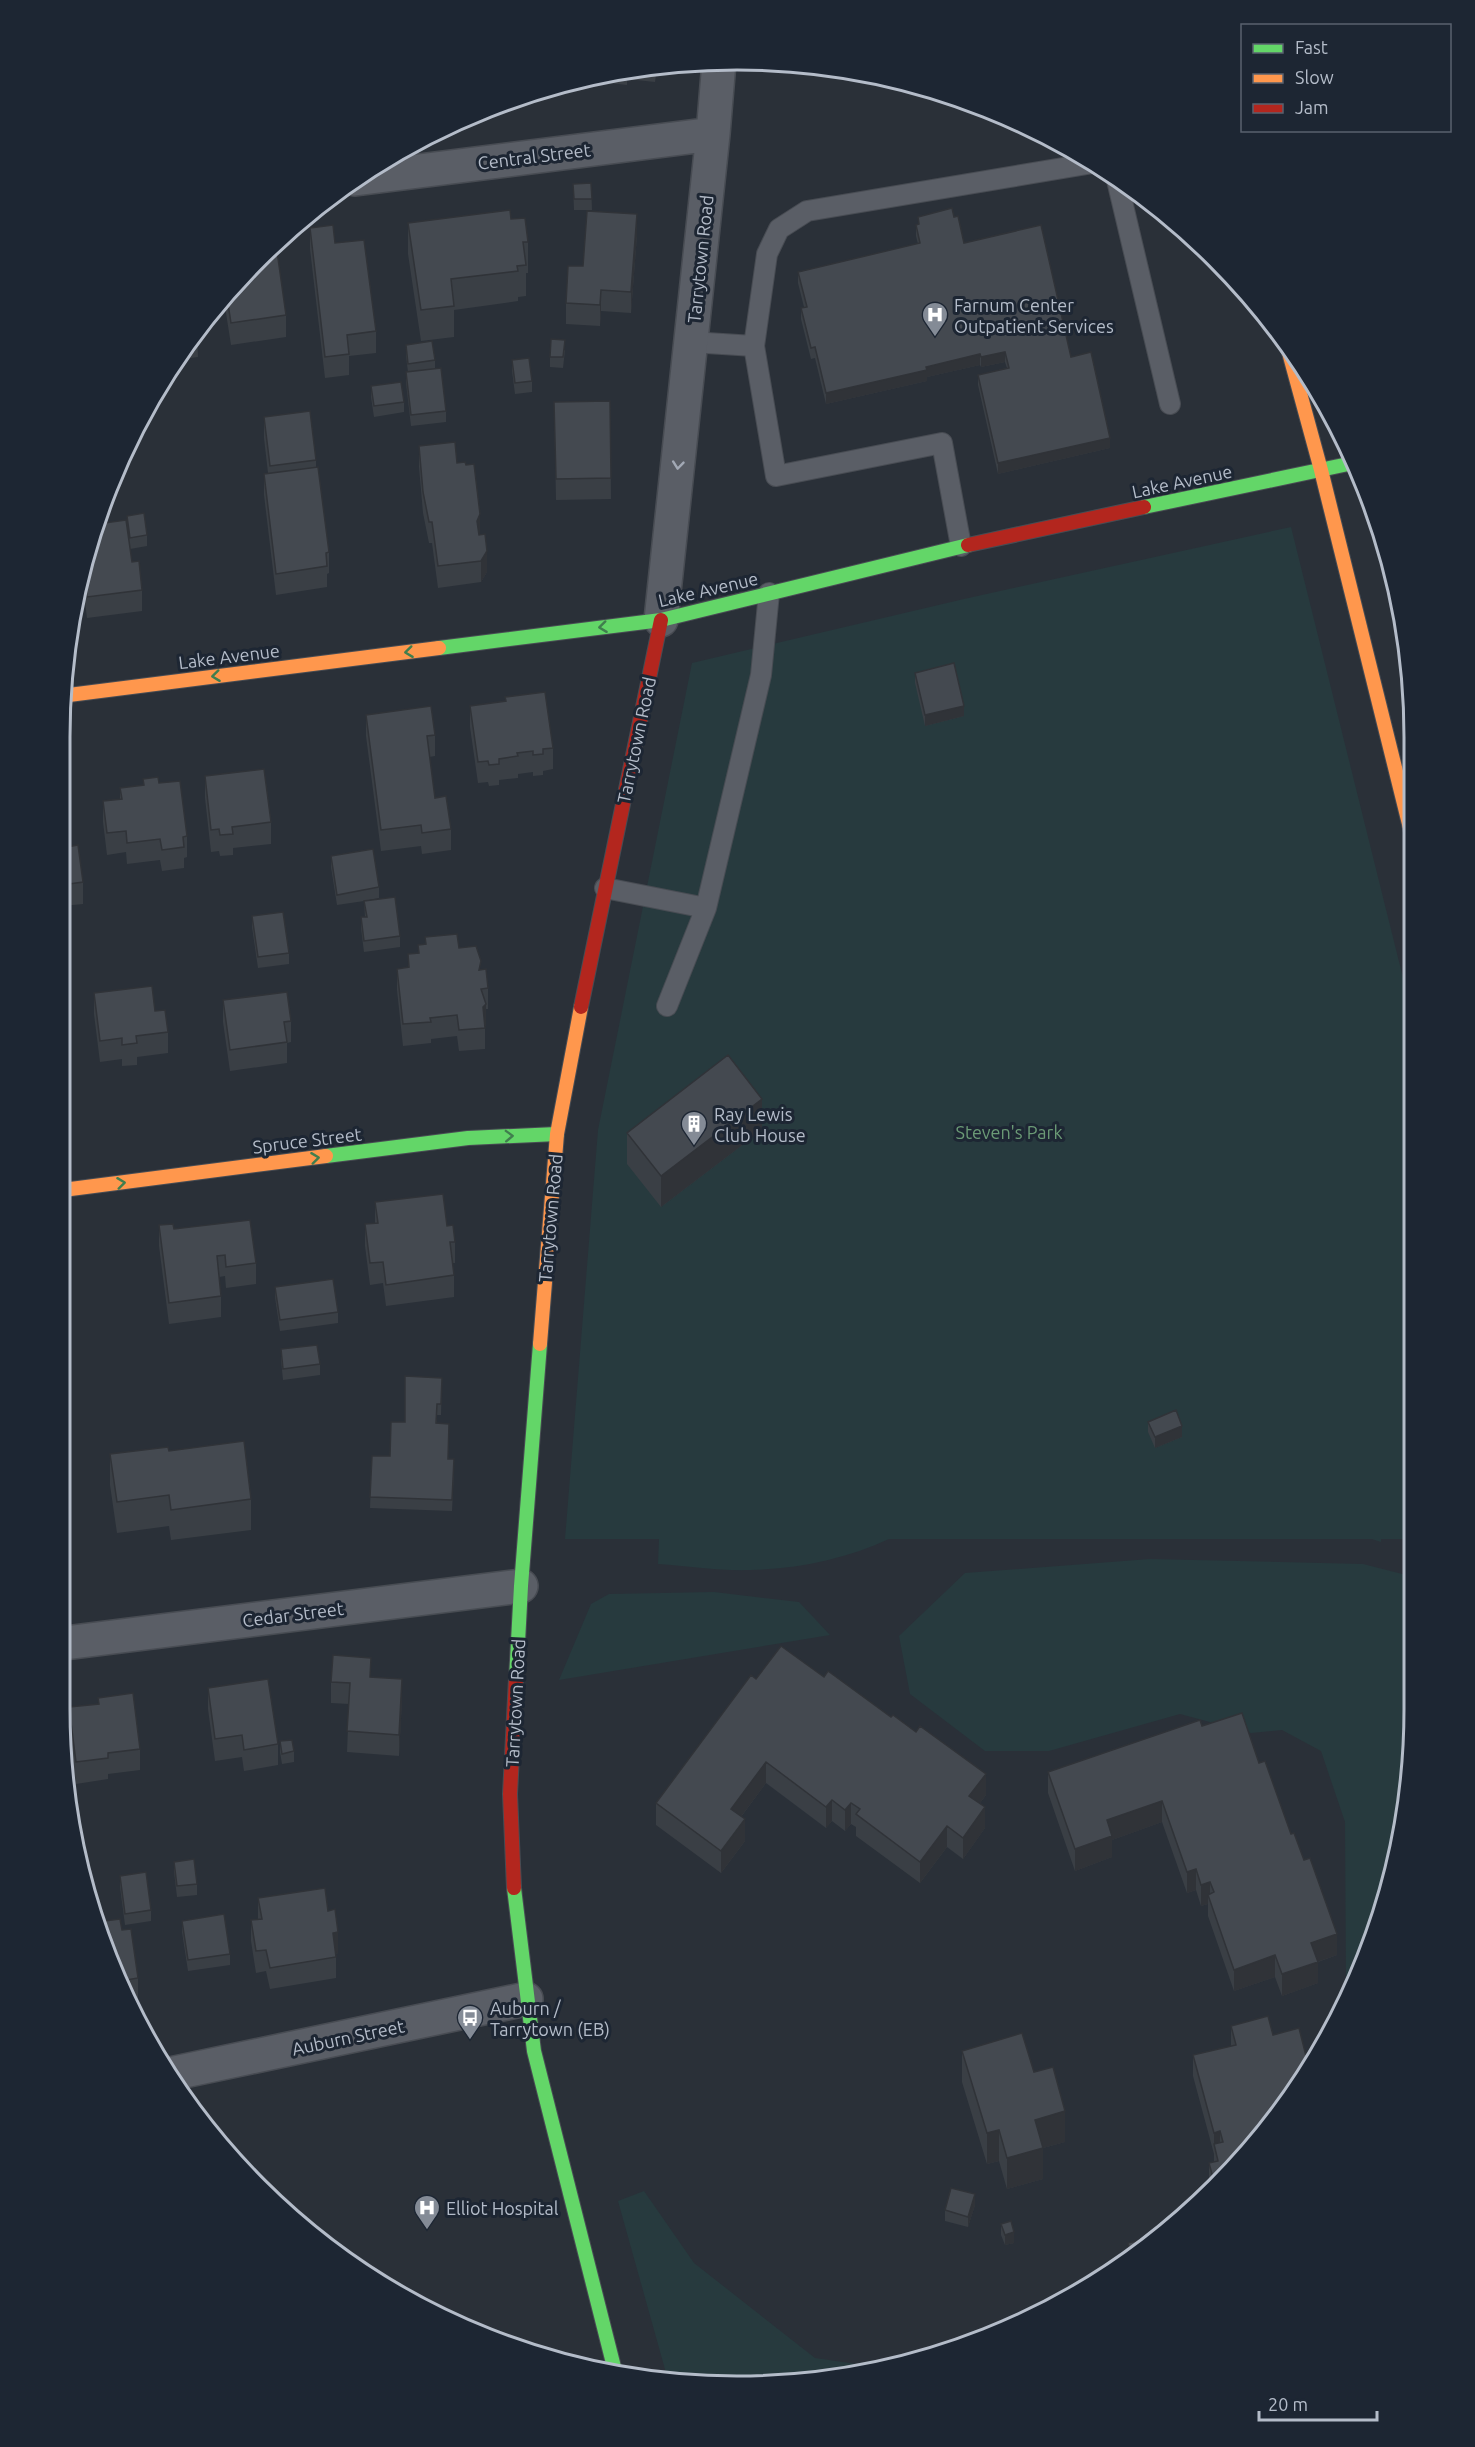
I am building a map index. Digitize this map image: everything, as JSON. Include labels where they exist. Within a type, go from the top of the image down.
[{"type":"street","name":"Tarrytown Road","points":[[613,2365],[534,2051],[514,1886],[510,1794],[521,1586],[557,1134],[661,620],[718,71]]},
{"type":"street","name":"Central Street","points":[[378,176],[713,134]]},
{"type":"street","points":[[1294,370],[1321,470],[1404,807]]},
{"type":"street","name":"Lake Avenue","points":[[72,695],[661,620],[961,546],[1346,465]]},
{"type":"street","name":"Spruce Street","points":[[71,1189],[468,1138],[557,1134]]},
{"type":"street","name":"Cedar Street","points":[[71,1642],[521,1586]]},
{"type":"street","name":"Auburn Street","points":[[178,2072],[526,1999]]},
{"type":"lane","points":[[961,546],[942,443],[776,476],[754,346],[767,254],[779,229],[807,211],[1079,165]]},
{"type":"lane","points":[[1120,191],[1170,404]]},
{"type":"lane","points":[[691,342],[754,346]]},
{"type":"lane","points":[[668,1006],[706,908],[761,675],[769,593]]},
{"type":"lane","points":[[605,888],[706,908]]},
{"type":"green space","name":"Steven's Park","points":[[1291,527],[1404,982],[1404,1539],[1381,1539],[1381,1542],[1372,1539],[889,1539],[821,1562],[786,1568],[739,1570],[658,1564],[659,1539],[565,1539],[598,1130],[692,663],[964,599]]},
{"type":"green space","points":[[1150,1559],[1363,1564],[1404,1574],[1404,1709],[1399,1797],[1382,1882],[1369,1924],[1346,1983],[1345,1822],[1321,1751],[1282,1730],[1251,1733],[1180,1714],[1049,1751],[985,1751],[910,1694],[899,1636],[965,1573]]},
{"type":"green space","points":[[714,1592],[799,1602],[830,1635],[559,1680],[591,1604],[609,1594]]},
{"type":"green space","points":[[644,2191],[694,2263],[815,2358],[863,2365],[781,2375],[738,2376],[666,2372],[618,2201]]},
{"type":"building","points":[[591,183],[592,199],[574,199],[573,184]]},
{"type":"building","name":"Farnum Center Outpatient Services","points":[[952,208],[954,217],[958,216],[964,243],[1041,225],[1071,357],[1091,352],[1110,438],[998,463],[978,375],[1009,368],[1005,352],[981,357],[980,354],[926,367],[927,370],[826,393],[815,347],[811,348],[801,308],[807,307],[798,272],[920,243],[916,225],[919,224],[918,217]]},
{"type":"building","points":[[510,210],[511,219],[525,218],[528,242],[523,242],[526,265],[517,266],[518,271],[451,279],[454,306],[421,310],[408,223]]},
{"type":"building","points":[[587,211],[637,214],[631,292],[601,290],[600,305],[566,303],[568,266],[583,266]]},
{"type":"building","points":[[333,225],[335,243],[364,240],[376,331],[347,335],[349,354],[325,357],[310,228]]},
{"type":"building","points":[[278,255],[286,315],[231,323],[229,307]]},
{"type":"building","points":[[551,339],[565,340],[563,357],[550,357]]},
{"type":"building","points":[[432,341],[435,360],[408,364],[406,345]]},
{"type":"building","points":[[529,358],[532,381],[515,383],[512,360]]},
{"type":"building","points":[[441,368],[446,411],[411,415],[406,372]]},
{"type":"building","points":[[401,382],[404,402],[374,406],[371,386]]},
{"type":"building","points":[[610,401],[611,478],[556,479],[554,402]]},
{"type":"building","points":[[310,411],[316,460],[270,466],[264,417]]},
{"type":"building","points":[[455,442],[457,463],[474,464],[480,514],[477,521],[479,535],[485,534],[487,551],[481,561],[438,566],[432,522],[429,522],[423,492],[419,446]]},
{"type":"building","points":[[318,467],[329,552],[326,553],[327,566],[276,574],[264,474]]},
{"type":"building","points":[[144,513],[147,535],[130,538],[127,516]]},
{"type":"building","points":[[126,520],[132,562],[139,561],[142,590],[87,597],[93,565],[106,523]]},
{"type":"building","points":[[954,663],[964,706],[925,715],[915,673]]},
{"type":"building","points":[[545,692],[553,748],[543,749],[543,754],[533,755],[533,751],[517,753],[518,756],[499,759],[499,764],[489,765],[488,761],[478,762],[470,706],[506,701],[505,697]]},
{"type":"building","points":[[431,706],[435,735],[427,736],[435,798],[446,796],[451,829],[422,833],[421,825],[381,830],[366,715]]},
{"type":"building","points":[[264,769],[271,822],[232,827],[233,834],[220,835],[219,829],[211,830],[205,776]]},
{"type":"building","points":[[158,777],[159,783],[180,781],[187,836],[183,837],[184,847],[162,850],[160,839],[127,843],[126,831],[107,833],[103,801],[122,799],[120,788],[144,785],[143,779]]},
{"type":"building","points":[[78,845],[83,882],[71,884],[71,846]]},
{"type":"building","points":[[373,849],[379,887],[337,895],[331,856]]},
{"type":"building","points":[[395,897],[400,936],[364,941],[361,917],[367,917],[364,901]]},
{"type":"building","points":[[283,912],[289,953],[258,957],[252,916]]},
{"type":"building","points":[[457,934],[459,948],[476,946],[481,961],[479,970],[486,969],[488,988],[481,989],[486,1004],[483,1007],[485,1028],[459,1030],[457,1015],[430,1018],[431,1022],[403,1024],[397,969],[409,967],[408,954],[419,953],[418,945],[426,944],[425,937]]},
{"type":"building","points":[[152,986],[155,1011],[165,1010],[168,1032],[136,1036],[137,1043],[122,1045],[122,1038],[100,1041],[94,993]]},
{"type":"building","points":[[287,992],[291,1021],[284,1022],[287,1042],[230,1050],[223,1000]]},
{"type":"building","points":[[728,1055],[762,1099],[661,1176],[627,1133]]},
{"type":"building","points":[[443,1194],[447,1226],[453,1225],[455,1242],[450,1242],[454,1275],[386,1285],[383,1262],[370,1263],[365,1224],[378,1223],[375,1202]]},
{"type":"building","points":[[250,1220],[256,1263],[226,1267],[225,1255],[217,1256],[221,1296],[169,1303],[159,1225],[173,1224],[174,1229]]},
{"type":"building","points":[[333,1279],[338,1312],[280,1320],[275,1287]]},
{"type":"building","points":[[317,1345],[320,1364],[283,1369],[281,1349]]},
{"type":"building","points":[[405,1376],[442,1378],[441,1404],[437,1404],[436,1423],[449,1424],[448,1459],[454,1459],[452,1500],[370,1497],[372,1456],[390,1456],[391,1422],[405,1422]]},
{"type":"building","points":[[1176,1410],[1182,1426],[1155,1437],[1148,1422]]},
{"type":"building","points":[[244,1441],[251,1499],[171,1510],[169,1495],[117,1502],[110,1454],[168,1447],[169,1451]]},
{"type":"building","points":[[781,1646],[824,1677],[828,1671],[891,1717],[893,1715],[916,1732],[920,1726],[986,1774],[969,1796],[985,1807],[963,1838],[947,1826],[920,1862],[856,1814],[860,1809],[851,1803],[845,1810],[832,1800],[826,1807],[766,1762],[731,1809],[745,1819],[721,1851],[656,1803],[751,1675],[756,1679]]},
{"type":"building","points":[[333,1655],[371,1658],[370,1677],[402,1679],[399,1735],[347,1731],[350,1683],[331,1682]]},
{"type":"building","points":[[268,1679],[278,1744],[244,1750],[242,1735],[215,1739],[208,1688]]},
{"type":"building","points":[[133,1693],[140,1749],[108,1753],[108,1758],[76,1762],[71,1707],[99,1704],[98,1698]]},
{"type":"building","points":[[1242,1713],[1259,1763],[1265,1761],[1291,1834],[1294,1833],[1304,1860],[1310,1858],[1337,1934],[1311,1943],[1318,1962],[1282,1974],[1275,1955],[1234,1970],[1208,1895],[1214,1892],[1210,1882],[1201,1885],[1196,1869],[1187,1872],[1162,1801],[1107,1820],[1112,1836],[1075,1849],[1048,1772],[1200,1720],[1202,1726]]},
{"type":"building","points":[[292,1740],[294,1751],[282,1754],[280,1741]]},
{"type":"building","points":[[194,1859],[197,1884],[177,1886],[174,1862]]},
{"type":"building","points":[[146,1872],[151,1910],[125,1914],[120,1876]]},
{"type":"building","points":[[325,1888],[328,1911],[335,1909],[338,1932],[333,1933],[336,1957],[270,1968],[266,1950],[256,1951],[251,1920],[262,1919],[258,1898]]},
{"type":"building","points":[[224,1914],[230,1954],[188,1960],[182,1921]]},
{"type":"building","points":[[120,1919],[122,1930],[131,1929],[138,1978],[128,1980],[105,1921]]},
{"type":"building","points":[[1268,2016],[1273,2035],[1299,2028],[1306,2057],[1267,2116],[1213,2177],[1209,2163],[1218,2161],[1214,2144],[1223,2142],[1220,2131],[1214,2133],[1193,2055],[1236,2045],[1231,2026]]},
{"type":"building","points":[[1022,2033],[1034,2072],[1053,2067],[1065,2111],[1035,2120],[1043,2148],[1007,2158],[999,2130],[987,2133],[962,2051]]},
{"type":"building","points":[[951,2188],[975,2194],[968,2217],[945,2210]]},
{"type":"building","points":[[1011,2221],[1014,2232],[1005,2235],[1001,2224]]},
{"type":"building","points":[[1143,2240],[1130,2249],[1128,2243]]},
{"type":"traffic: fast","points":[[1144,507],[1346,464]]},
{"type":"traffic: fast","points":[[439,648],[661,620],[968,545]]},
{"type":"traffic: fast","points":[[326,1156],[468,1138],[557,1134]]},
{"type":"traffic: fast","points":[[516,1679],[540,1344]]},
{"type":"traffic: fast","points":[[514,1888],[534,2051],[613,2365]]},
{"type":"traffic: slow","points":[[1294,370],[1321,470],[1404,804]]},
{"type":"traffic: slow","points":[[72,695],[439,648]]},
{"type":"traffic: slow","points":[[540,1344],[557,1134],[581,1007]]},
{"type":"traffic: slow","points":[[71,1189],[326,1156]]},
{"type":"traffic: jam","points":[[968,545],[1144,507]]},
{"type":"traffic: jam","points":[[581,1007],[661,620]]},
{"type":"traffic: jam","points":[[514,1888],[510,1794],[516,1679]]},
{"type":"place","name":"Farnum Center Outpatient Services","points":[[935,338]]},
{"type":"place","name":"Ray Lewis Club House","points":[[694,1147]]},
{"type":"place","name":"Auburn / Tarrytown (EB)","points":[[470,2041]]},
{"type":"place","name":"Elliot Hospital","points":[[427,2231]]}]
